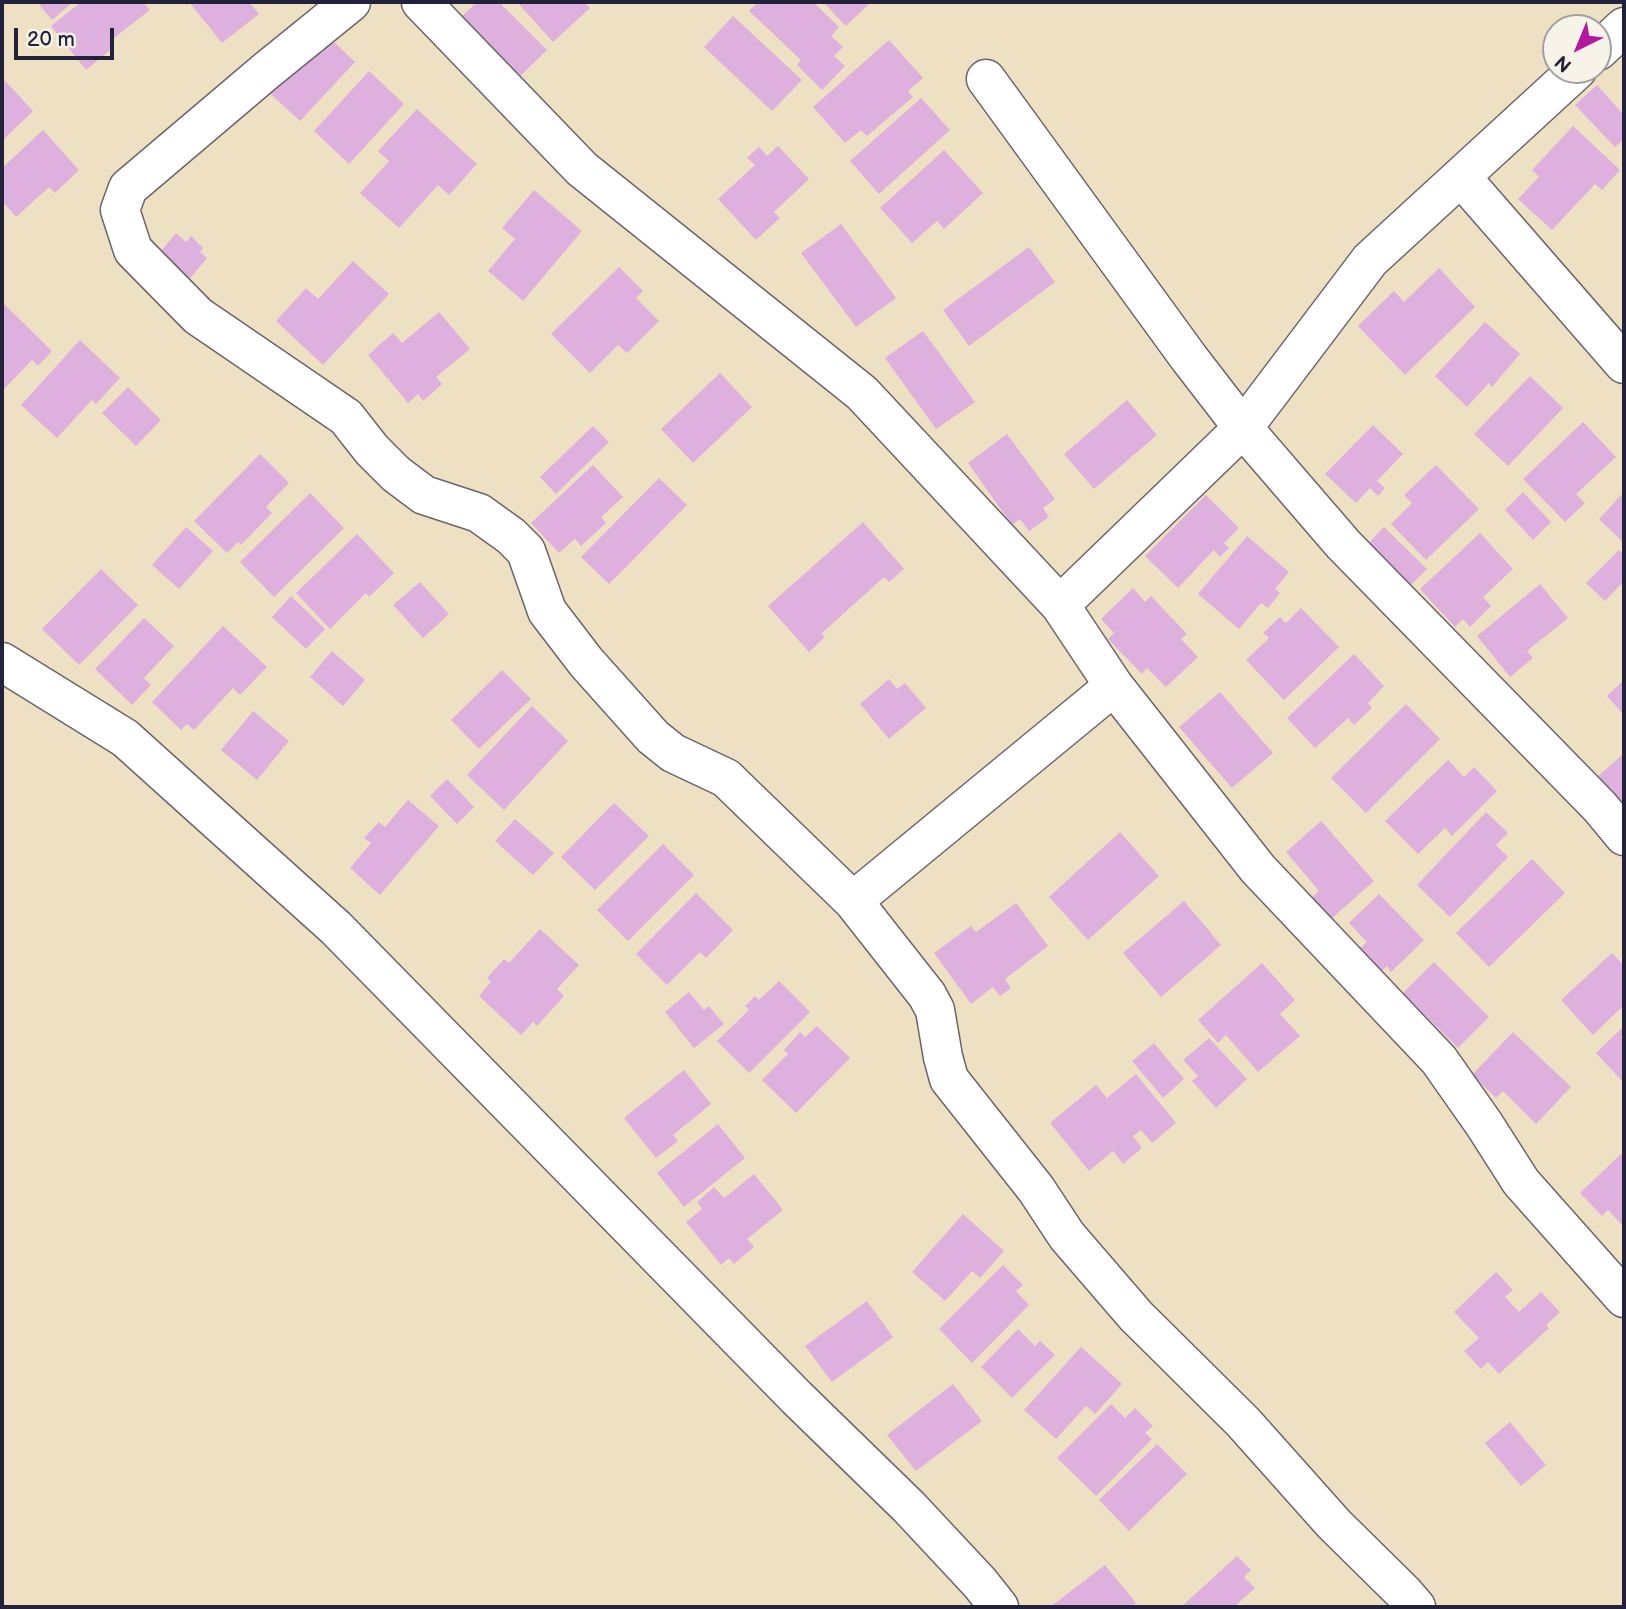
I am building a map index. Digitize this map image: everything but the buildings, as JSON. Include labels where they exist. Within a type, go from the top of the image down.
[{"type":"street","points":[[351,2],[128,188],[120,210],[133,250],[198,316],[346,416],[372,450],[396,474],[424,495],[479,513],[512,536],[526,551],[547,611],[586,662],[653,737],[673,753],[726,778],[853,901],[928,995],[935,1010],[949,1079],[1035,1189],[1067,1236],[1136,1316],[1243,1422],[1334,1524],[1416,1607]]},
{"type":"street","points":[[421,2],[582,169],[862,393],[1060,605],[1114,686],[1258,869],[1438,1060],[1521,1182],[1624,1298]]},
{"type":"street","points":[[986,79],[1189,358],[1244,428],[1343,544],[1600,807],[1624,836]]},
{"type":"street","points":[[1060,605],[1244,428],[1370,260],[1562,84]]},
{"type":"street","points":[[1461,177],[1624,364]]},
{"type":"street","points":[[2,662],[125,738],[336,928],[797,1398],[909,1507],[999,1607]]},
{"type":"street","points":[[853,901],[1114,686]]}]
